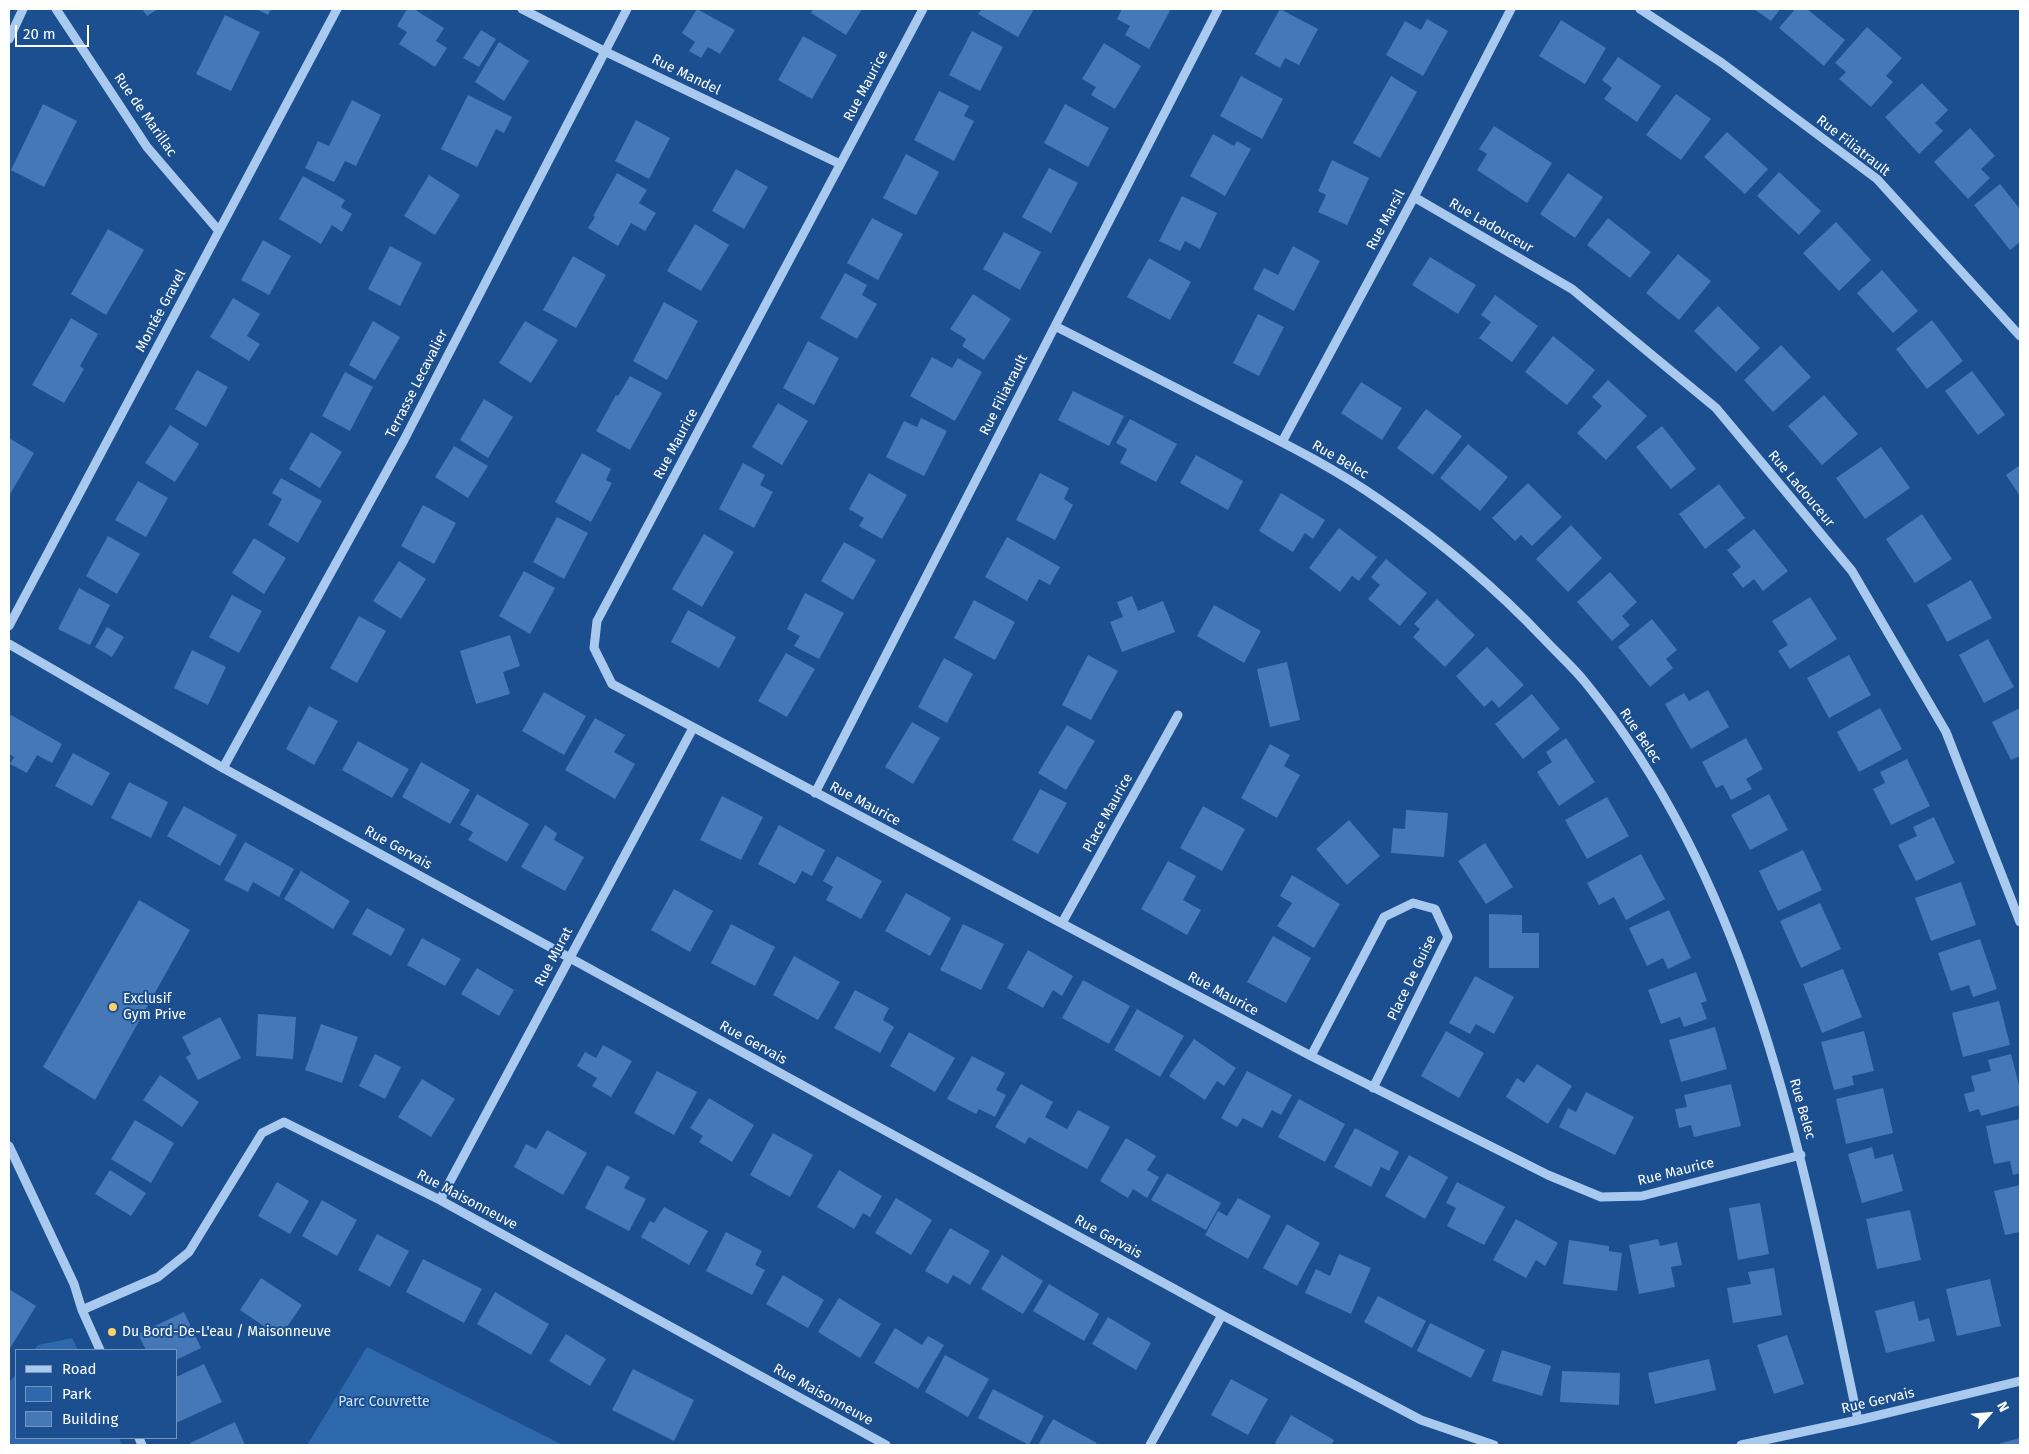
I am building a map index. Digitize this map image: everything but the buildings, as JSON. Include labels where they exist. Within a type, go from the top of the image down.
[{"type":"street","points":[[9,39],[23,9]]},
{"type":"street","name":"Rue de Marillac","points":[[56,9],[147,146],[219,231]]},
{"type":"street","name":"Montée Gravel","points":[[9,626],[337,9]]},
{"type":"street","name":"Rue Mandel","points":[[522,9],[604,51],[840,164]]},
{"type":"street","name":"Terrasse Lecavalier","points":[[223,768],[404,440],[627,9]]},
{"type":"street","name":"Rue Maurice","points":[[923,9],[598,621],[594,648],[612,684],[1311,1056],[1548,1175],[1601,1197],[1642,1196],[1801,1155]]},
{"type":"street","name":"Rue Filiatrault","points":[[815,793],[1218,9]]},
{"type":"street","name":"Rue Marsil","points":[[1282,442],[1414,197],[1510,9]]},
{"type":"street","name":"Rue Filiatrault","points":[[1640,9],[1722,64],[1877,179],[2020,336]]},
{"type":"street","name":"Rue Ladouceur","points":[[1414,197],[1572,289],[1716,408],[1852,571],[1946,732],[2020,922]]},
{"type":"street","name":"Rue Belec","points":[[1055,326],[1282,442],[1377,497],[1449,550],[1498,592],[1583,679],[1620,727],[1663,796],[1694,851],[1727,925],[1756,1001],[1801,1155],[1858,1420]]},
{"type":"street","name":"Rue Gervais","points":[[9,644],[223,768],[1222,1315],[1421,1420],[1494,1445]]},
{"type":"street","name":"Place Maurice","points":[[1062,923],[1178,715]]},
{"type":"street","name":"Rue Murat","points":[[440,1200],[693,728]]},
{"type":"street","name":"Place De Guise","points":[[1311,1056],[1384,917],[1413,903],[1435,909],[1448,937],[1373,1088]]},
{"type":"street","name":"Rue Maisonneuve","points":[[82,1310],[158,1277],[189,1252],[262,1133],[284,1122],[440,1200],[886,1445]]},
{"type":"street","points":[[9,1146],[74,1284],[82,1310],[100,1349]]},
{"type":"street","points":[[1150,1445],[1222,1315]]},
{"type":"street","name":"Rue Gervais","points":[[1741,1445],[1858,1420],[2020,1381]]},
{"type":"green space","points":[[72,1338],[78,1349],[35,1349],[38,1345]]},
{"type":"green space","name":"Parc Couvrette","points":[[367,1347],[563,1445],[307,1445]]},
{"type":"green space","points":[[15,1375],[15,1439],[119,1439],[122,1445],[9,1445],[9,1383]]},
{"type":"place","name":"Exclusif Gym Prive","points":[[113,1007]]},
{"type":"place","name":"Du Bord-De-L'eau / Maisonneuve","points":[[112,1332]]}]
